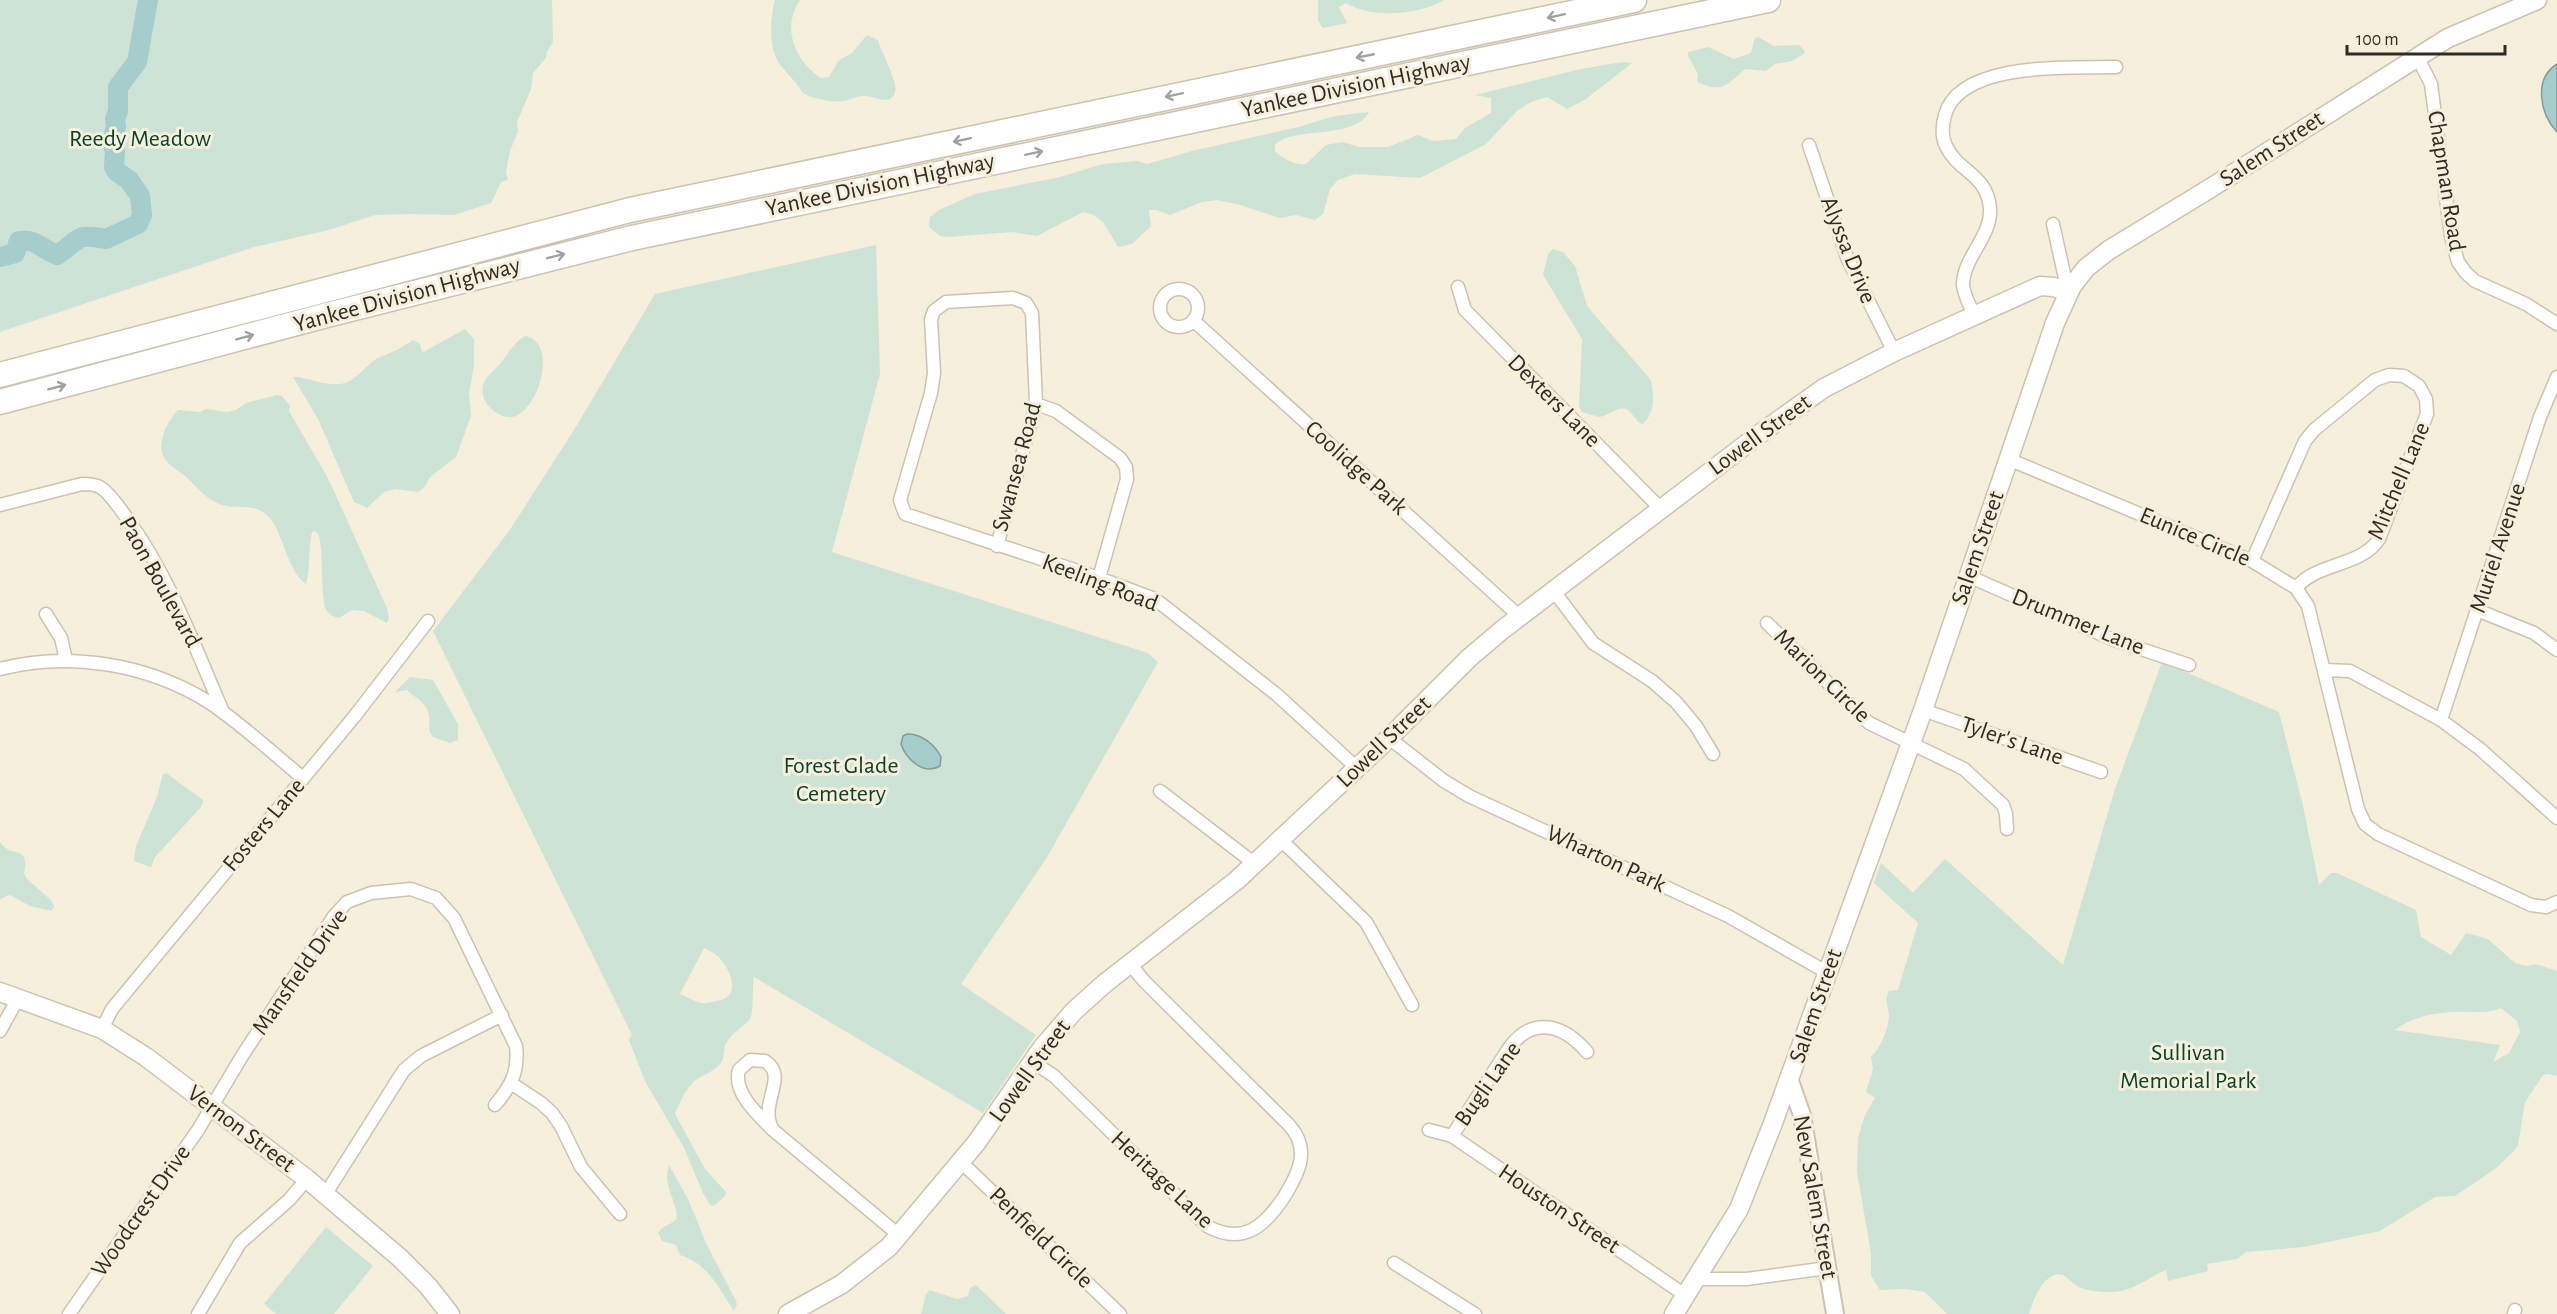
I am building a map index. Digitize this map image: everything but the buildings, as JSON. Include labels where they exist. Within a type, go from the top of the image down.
[{"type":"highway","name":"Yankee Division Highway","points":[[0,375],[630,210],[1634,0]]},
{"type":"highway","name":"Yankee Division Highway","points":[[0,402],[632,237],[1768,0]]},
{"type":"main road","name":"Salem Street","points":[[1674,1314],[1739,1209],[1790,1081],[1923,710],[2055,323],[2068,292],[2086,268],[2109,250],[2417,56],[2466,28],[2537,0]]},
{"type":"main road","name":"Lowell Street","points":[[788,1314],[851,1278],[900,1236],[961,1162],[1052,1035],[1074,1011],[1130,964],[1220,895],[1358,768],[1480,648],[1519,616],[1798,405],[1843,378],[1894,352],[2040,286],[2054,287],[2068,292]]},
{"type":"main road","name":"Vernon Street","points":[[0,992],[102,1029],[128,1044],[307,1179],[414,1271],[450,1314]]},
{"type":"street","name":"Chapman Road","points":[[2417,56],[2431,84],[2451,236],[2458,261],[2466,273],[2478,283],[2526,304],[2557,324]]},
{"type":"street","points":[[1974,315],[1964,290],[1964,280],[1968,266],[1985,235],[1990,210],[1984,187],[1953,158],[1943,139],[1943,123],[1951,102],[1960,91],[1972,84],[2014,73],[2116,67]]},
{"type":"street","name":"Alyssa Drive","points":[[1809,145],[1848,260],[1894,352]]},
{"type":"street","points":[[2053,224],[2068,292]]},
{"type":"street","name":"Dexters Lane","points":[[1458,287],[1463,307],[1467,312],[1661,509]]},
{"type":"street","name":"Swansea Road","points":[[902,510],[901,498],[931,393],[934,373],[931,319],[936,308],[949,302],[1012,298],[1026,303],[1033,316],[1036,404],[997,546]]},
{"type":"street","name":"Coolidge Park","points":[[1194,321],[1519,616]]},
{"type":"street","name":"Mitchell Lane","points":[[2252,561],[2309,435],[2378,379],[2393,375],[2410,379],[2423,392],[2427,403],[2427,414],[2379,539],[2368,551],[2310,576],[2296,588]]},
{"type":"street","name":"Muriel Avenue","points":[[2441,720],[2540,417],[2557,377]]},
{"type":"street","points":[[1036,404],[1056,411],[1120,458],[1126,467],[1127,479],[1099,578]]},
{"type":"street","name":"Eunice Circle","points":[[2008,459],[2252,561],[2296,588],[2308,606],[2358,809],[2368,827],[2378,834],[2531,905],[2546,907],[2557,902]]},
{"type":"street","name":"Paon Boulevard","points":[[0,504],[82,484],[94,485],[104,490],[134,528],[158,567],[188,626],[223,712]]},
{"type":"street","name":"Keeling Road","points":[[902,510],[912,518],[1099,578],[1158,600],[1276,694],[1358,768]]},
{"type":"street","name":"Drummer Lane","points":[[1968,576],[2114,640],[2189,666]]},
{"type":"street","points":[[1552,591],[1599,648],[1668,694],[1696,726],[1713,754]]},
{"type":"street","points":[[2477,610],[2534,633],[2557,650]]},
{"type":"street","points":[[46,614],[61,638],[66,660]]},
{"type":"street","name":"Fosters Lane","points":[[102,1029],[111,1011],[126,992],[303,778],[428,621]]},
{"type":"street","name":"Marion Circle","points":[[1767,623],[1867,721],[1964,769],[2001,803],[2006,814],[2007,829]]},
{"type":"street","name":"Paon Boulevard","points":[[0,669],[66,660],[112,666],[155,677],[187,690],[223,712],[303,778]]},
{"type":"street","points":[[2325,670],[2350,671],[2441,720],[2480,748],[2557,818]]},
{"type":"street","name":"Tyler's Lane","points":[[1923,710],[2101,771]]},
{"type":"street","name":"Wharton Park","points":[[1389,738],[1435,775],[1469,796],[1721,912],[1828,973]]},
{"type":"street","points":[[1160,792],[1254,864]]},
{"type":"street","points":[[1281,840],[1366,922],[1412,1005]]},
{"type":"street","name":"Mansfield Drive","points":[[213,1106],[242,1056],[334,916],[347,902],[358,896],[411,889],[427,893],[441,901],[454,918],[516,1046],[518,1062],[511,1083],[495,1105]]},
{"type":"street","name":"Heritage Lane","points":[[1033,1062],[1056,1078],[1207,1226],[1222,1233],[1238,1233],[1254,1229],[1267,1220],[1299,1172],[1301,1152],[1297,1138],[1289,1125],[1144,981],[1130,964]]},
{"type":"street","points":[[0,1030],[18,998]]},
{"type":"street","points":[[325,1195],[404,1070],[421,1056],[502,1015]]},
{"type":"street","name":"Bugli Lane","points":[[1452,1136],[1509,1048],[1521,1035],[1537,1028],[1560,1030],[1575,1038],[1587,1052]]},
{"type":"street","points":[[773,1130],[767,1111],[776,1081],[775,1072],[765,1061],[750,1060],[739,1070],[738,1085],[750,1104],[773,1130],[900,1236]]},
{"type":"street","name":"New Salem Street","points":[[1790,1081],[1800,1108],[1835,1314]]},
{"type":"street","points":[[511,1083],[541,1102],[552,1113],[581,1167],[620,1214]]},
{"type":"street","name":"Woodcrest Drive","points":[[69,1314],[213,1106]]},
{"type":"street","points":[[1775,1119],[1783,1112],[1800,1108]]},
{"type":"street","name":"Houston Street","points":[[1429,1130],[1452,1136],[1685,1295]]},
{"type":"street","name":"Penfield Circle","points":[[961,1162],[1120,1314]]},
{"type":"street","points":[[198,1314],[240,1243],[289,1200],[307,1179]]},
{"type":"street","points":[[1394,1263],[1475,1314]]},
{"type":"street","points":[[1695,1279],[1748,1278],[1827,1268]]},
{"type":"green space","name":"Reedy Meadow","points":[[0,0],[552,0],[553,42],[546,58],[533,73],[531,89],[517,122],[518,132],[510,151],[506,172],[508,180],[501,182],[491,203],[454,215],[375,215],[329,230],[254,247],[0,332]]},
{"type":"green space","points":[[775,0],[800,0],[794,11],[791,33],[804,63],[821,78],[829,77],[839,60],[852,53],[867,35],[878,40],[894,81],[893,96],[886,100],[863,96],[835,101],[817,99],[803,93],[779,64],[774,53],[771,30]]},
{"type":"green space","points":[[1318,0],[1444,0],[1422,9],[1395,13],[1368,11],[1346,3],[1339,7],[1347,23],[1323,28],[1318,21]]},
{"type":"green space","points":[[1758,37],[1774,46],[1799,45],[1805,51],[1804,54],[1792,61],[1775,64],[1766,71],[1745,69],[1723,86],[1712,87],[1697,82],[1698,74],[1688,52],[1708,47],[1734,59],[1751,53],[1755,38]]},
{"type":"green space","points":[[1622,62],[1632,63],[1586,99],[1567,109],[1547,97],[1531,102],[1517,111],[1486,144],[1420,178],[1355,174],[1338,180],[1330,189],[1323,214],[1315,220],[1296,215],[1280,218],[1217,200],[1202,202],[1170,215],[1149,210],[1151,226],[1132,244],[1118,247],[1103,222],[1094,215],[1083,212],[1037,236],[1012,232],[948,237],[940,236],[929,227],[930,217],[939,210],[975,194],[1060,177],[1103,164],[1138,161],[1147,164],[1335,116],[1369,112],[1362,121],[1351,126],[1283,139],[1275,145],[1275,152],[1290,161],[1306,164],[1326,145],[1342,142],[1360,147],[1388,147],[1418,135],[1433,141],[1456,139],[1465,128],[1491,113],[1491,98],[1475,95],[1581,69]]},
{"type":"green space","name":"Forest Glade Cemetery","points":[[876,245],[880,374],[832,552],[1148,653],[1158,662],[1046,859],[961,984],[1036,1035],[983,1113],[754,977],[750,1019],[727,1042],[719,1066],[690,1086],[675,1114],[705,1169],[726,1192],[725,1196],[714,1206],[710,1205],[703,1193],[684,1148],[645,1081],[629,1040],[632,1035],[433,631],[509,531],[574,430],[655,294]],"holes":[[[704,948],[721,960],[732,981],[730,994],[724,999],[709,1003],[696,1001],[680,994]]]},
{"type":"green space","points":[[1553,249],[1563,252],[1575,266],[1587,306],[1650,379],[1653,403],[1650,414],[1643,424],[1639,423],[1624,408],[1599,417],[1582,412],[1579,407],[1582,339],[1543,275],[1548,254]]},
{"type":"green space","points":[[465,329],[474,339],[474,365],[469,393],[471,416],[456,457],[430,477],[424,488],[418,492],[395,489],[384,492],[367,508],[354,502],[318,419],[293,377],[340,384],[352,380],[375,360],[413,340],[420,344],[422,352]]},
{"type":"green space","points":[[525,336],[535,341],[541,350],[543,363],[541,376],[530,403],[522,412],[506,417],[488,406],[483,387],[485,380],[514,345]]},
{"type":"green space","points":[[277,395],[282,396],[290,406],[289,411],[328,478],[387,608],[389,618],[387,623],[364,611],[352,610],[339,618],[327,611],[323,596],[318,533],[313,531],[311,535],[306,584],[295,571],[274,524],[264,512],[216,503],[169,464],[162,453],[164,433],[178,410],[200,412],[206,409],[227,412],[236,410],[246,403]]},
{"type":"green space","name":"Sullivan Memorial Park","points":[[2162,662],[2279,712],[2303,806],[2319,885],[2331,873],[2337,873],[2416,910],[2421,937],[2451,955],[2466,933],[2488,939],[2515,963],[2526,966],[2536,964],[2557,971],[2557,1076],[2543,1075],[2525,1102],[2518,1145],[2495,1169],[2455,1196],[2435,1197],[2380,1231],[2304,1247],[2246,1252],[2237,1259],[2207,1264],[2208,1271],[2168,1281],[2166,1270],[2126,1290],[2101,1292],[2087,1290],[2074,1284],[2063,1275],[2056,1274],[2040,1288],[2029,1314],[1947,1314],[1925,1292],[1905,1289],[1880,1290],[1871,1276],[1871,1253],[1857,1172],[1858,1138],[1865,1115],[1875,1098],[1866,1092],[1873,1069],[1871,1057],[1881,1044],[1888,1023],[1887,995],[1889,991],[1898,990],[1918,923],[1874,883],[1881,863],[1913,893],[1945,859],[2063,965],[2114,792]],"holes":[[[2501,1008],[2517,1021],[2520,1032],[2509,1053],[2493,1062],[2500,1045],[2394,1030],[2430,1015],[2449,1012],[2485,1012]]]},
{"type":"green space","points":[[410,677],[433,680],[458,724],[458,740],[450,743],[433,737],[429,729],[428,711],[423,703],[407,690],[395,692]]},
{"type":"green space","points":[[166,773],[203,800],[202,806],[155,857],[151,867],[134,861],[136,846],[157,797],[163,774]]},
{"type":"green space","points":[[0,842],[10,850],[22,855],[26,878],[52,901],[54,907],[51,911],[30,906],[10,895],[0,899]]},
{"type":"green space","points":[[669,1165],[689,1201],[706,1243],[735,1299],[737,1304],[734,1311],[705,1270],[680,1255],[676,1245],[662,1241],[658,1233],[677,1218],[668,1186]]},
{"type":"green space","points":[[326,1227],[373,1266],[334,1314],[276,1314],[264,1304]]},
{"type":"green space","points":[[976,1285],[1006,1314],[921,1314],[926,1294],[930,1290],[957,1299],[968,1296],[970,1288]]},
{"type":"water","points":[[2557,64],[2557,132],[2551,125],[2543,107],[2542,87],[2549,70]]},
{"type":"water","points":[[917,735],[931,744],[941,757],[940,766],[928,769],[911,760],[901,744],[903,736]]},
{"type":"waterway","points":[[0,257],[15,253],[19,241],[30,241],[57,255],[83,237],[106,239],[138,224],[142,215],[140,196],[129,180],[116,171],[115,151],[112,143],[118,111],[118,87],[137,62],[148,0]]}]
